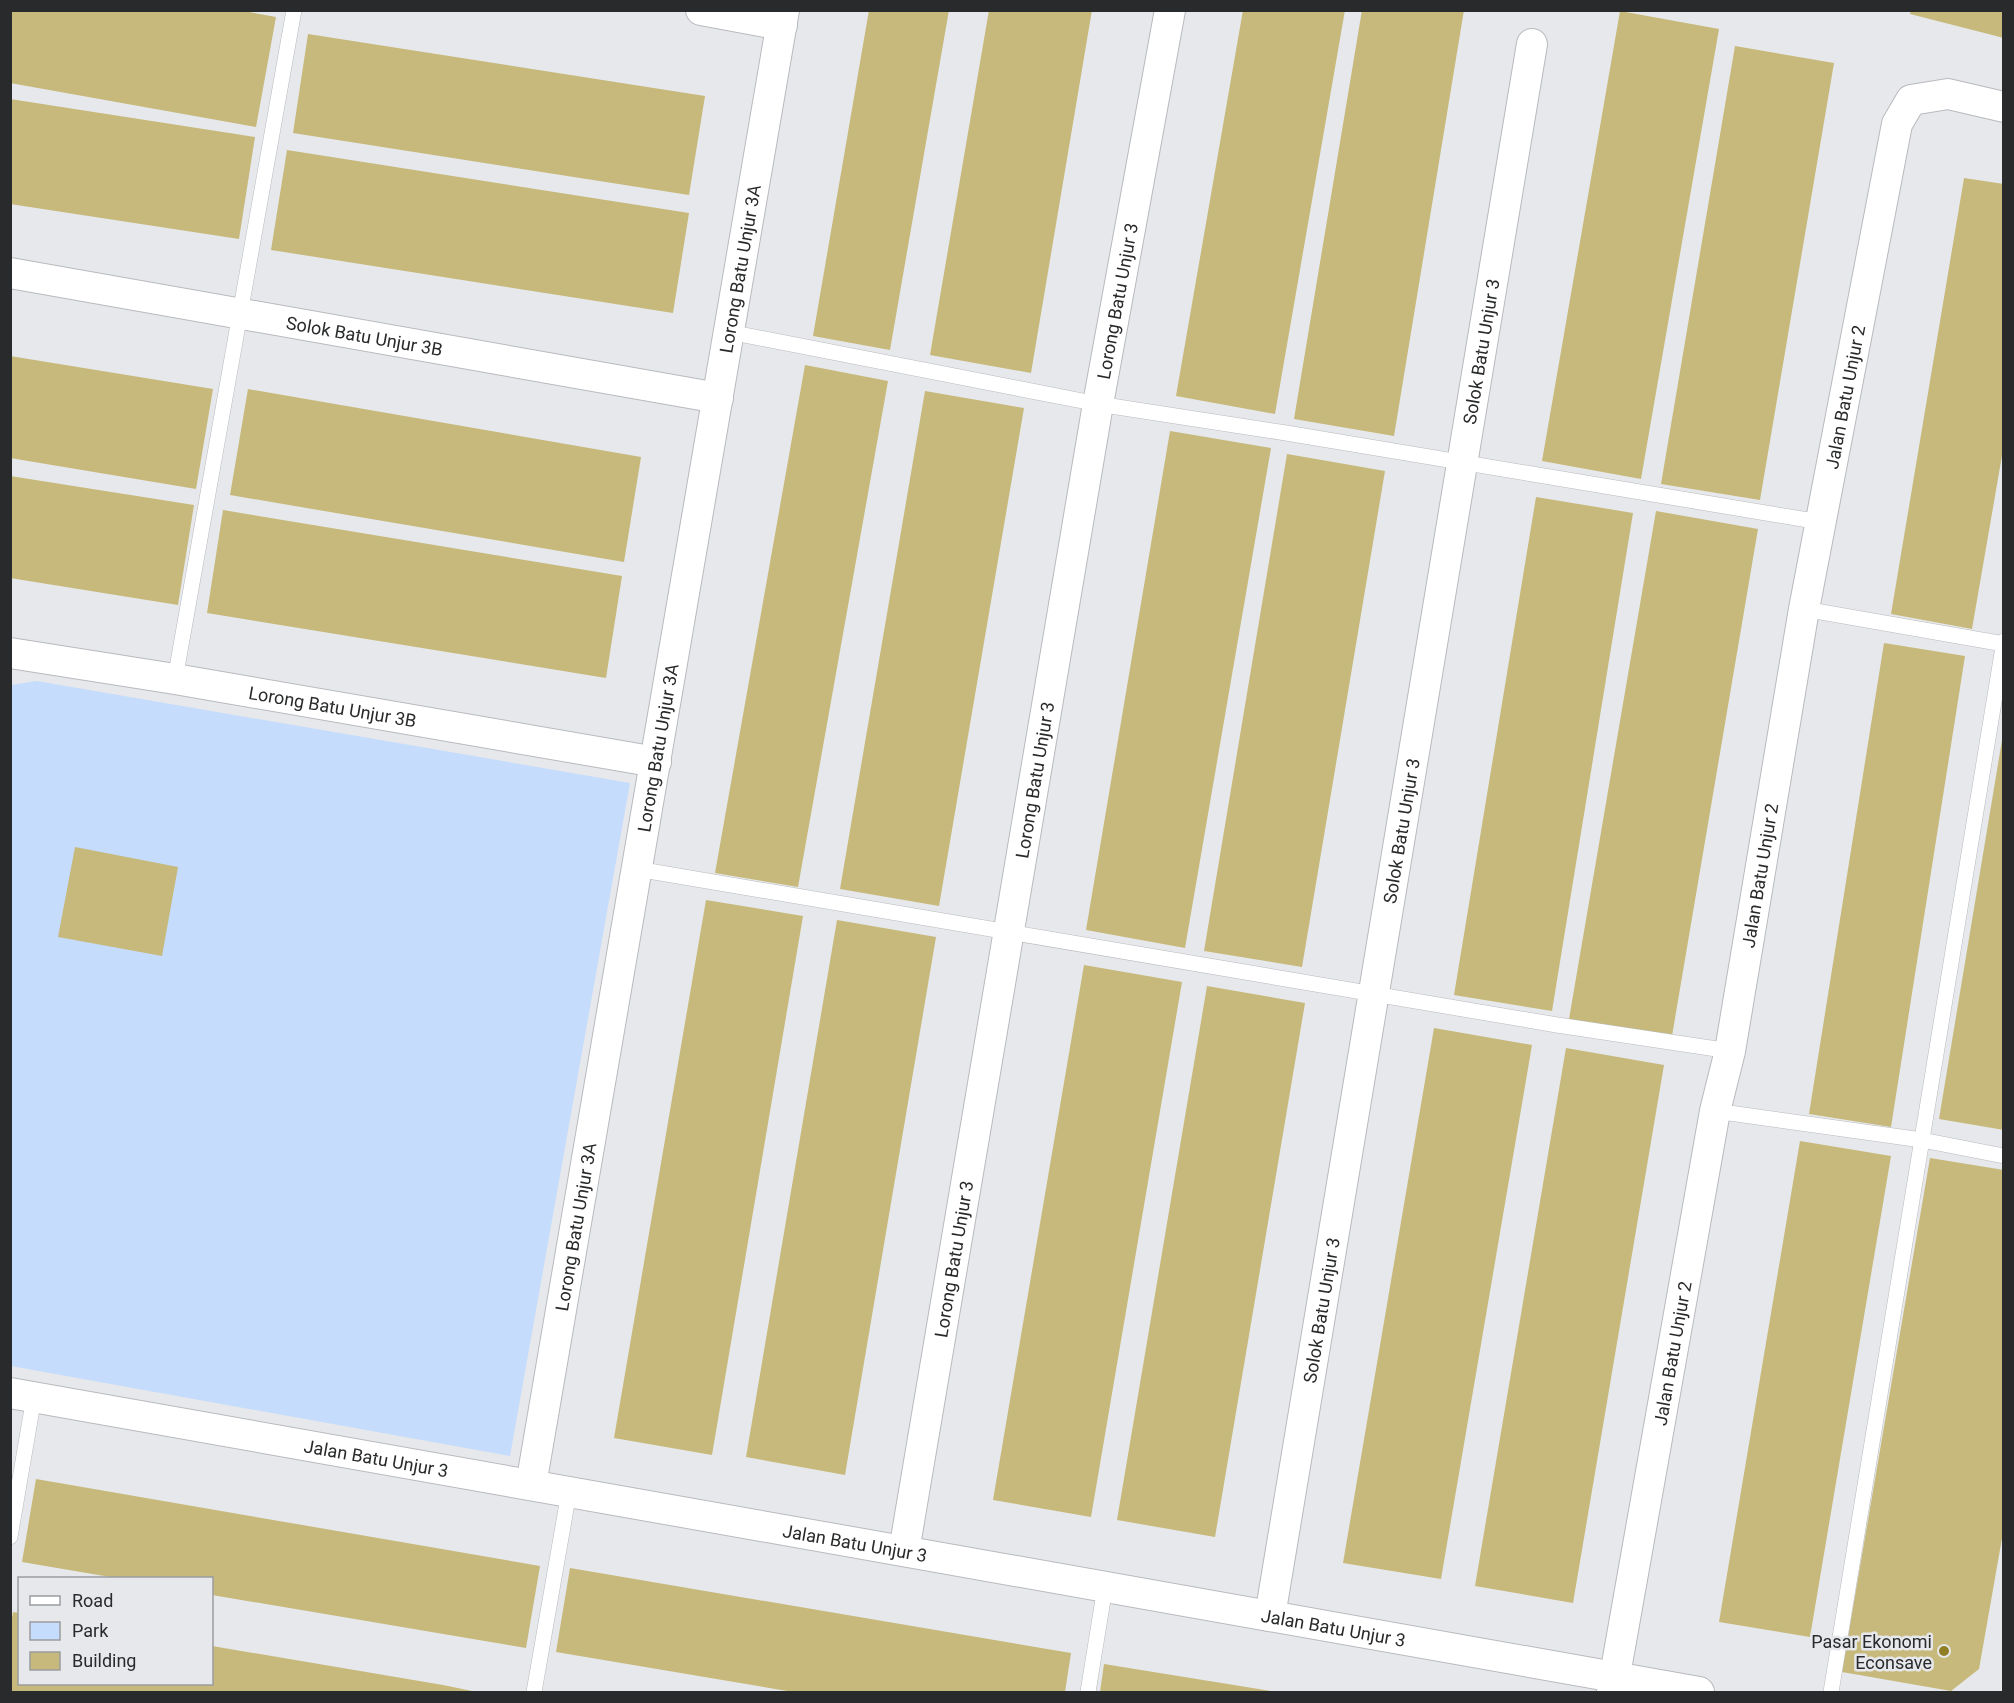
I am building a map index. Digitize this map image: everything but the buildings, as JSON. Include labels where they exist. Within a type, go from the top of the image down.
[{"type":"street","points":[[700,10],[783,18]]},
{"type":"street","name":"Lorong Batu Unjur 3","points":[[904,1551],[1098,404],[1170,10]]},
{"type":"street","name":"Lorong Batu Unjur 3A","points":[[531,1485],[783,18]]},
{"type":"street","name":"Solok Batu Unjur 3","points":[[1270,1616],[1532,44]]},
{"type":"street","name":"Jalan Batu Unjur 2","points":[[1613,1685],[1714,1111],[1730,1052],[1804,609],[1897,124],[1911,100],[1948,94],[2004,107]]},
{"type":"street","name":"Solok Batu Unjur 3B","points":[[10,273],[718,398]]},
{"type":"street","name":"Lorong Batu Unjur 3B","points":[[10,653],[175,679],[656,762]]},
{"type":"street","name":"Jalan Batu Unjur 3","points":[[22,1395],[1270,1616],[1613,1685],[1699,1692]]},
{"type":"lane","points":[[175,679],[294,10]]},
{"type":"lane","points":[[729,332],[1098,404],[1820,522]]},
{"type":"lane","points":[[1804,609],[2003,643],[1831,1692]]},
{"type":"lane","points":[[637,869],[1557,1025],[1730,1052]]},
{"type":"lane","points":[[1714,1111],[1922,1140],[2004,1156]]},
{"type":"lane","points":[[10,1538],[22,1395]]},
{"type":"lane","points":[[534,1692],[568,1492]]},
{"type":"lane","points":[[1088,1692],[1105,1587]]},
{"type":"green space","points":[[37,681],[630,783],[510,1456],[11,1366],[11,685]]},
{"type":"place","name":"Pasar Ekonomi Econsave","points":[[1944,1651]]}]
